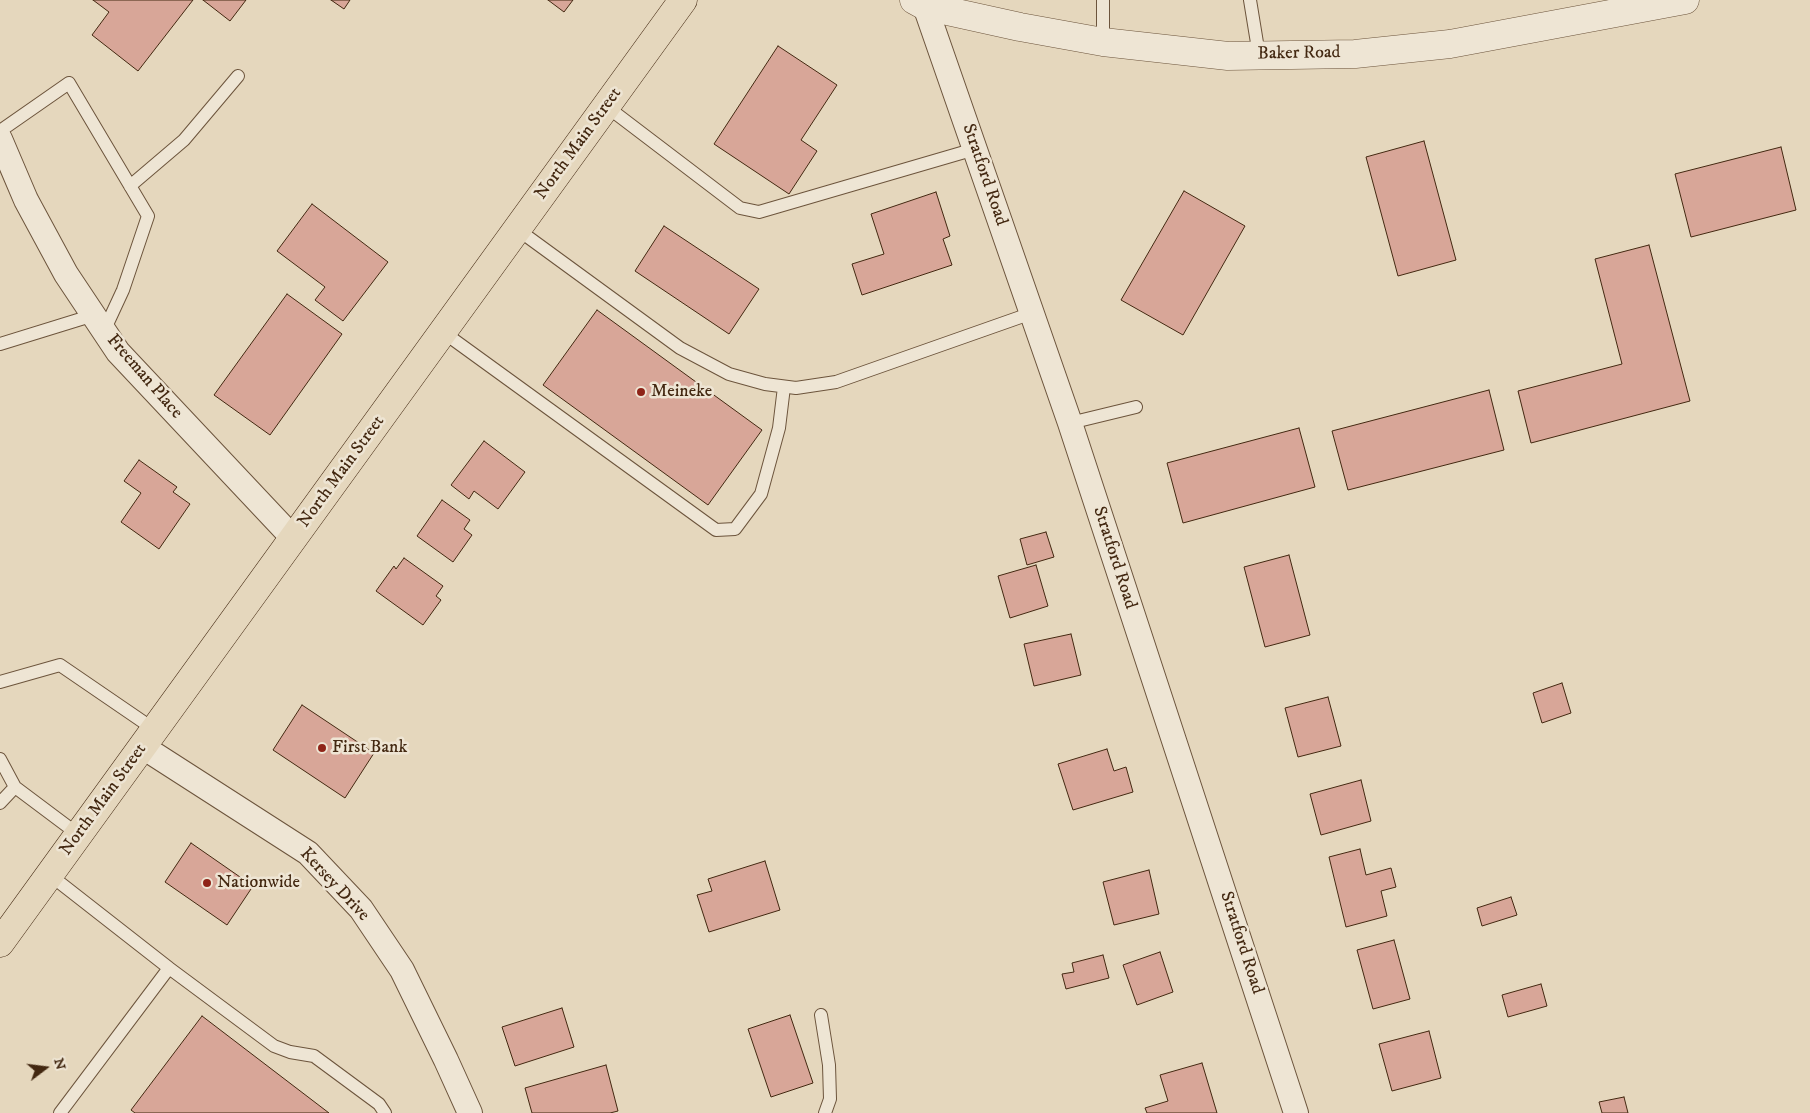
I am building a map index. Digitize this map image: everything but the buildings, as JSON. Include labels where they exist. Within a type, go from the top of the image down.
[{"type":"main road","name":"North Main Street","points":[[0,944],[683,0]]},
{"type":"street","name":"Baker Road","points":[[922,2],[1020,27],[1103,42],[1228,56],[1355,54],[1450,44],[1685,0]]},
{"type":"street","name":"Stratford Road","points":[[922,2],[1070,423],[1296,1113]]},
{"type":"street","name":"Freeman Place","points":[[0,139],[31,208],[66,274],[118,352],[293,538]]},
{"type":"street","name":"Kersey Drive","points":[[149,738],[308,853],[362,909],[402,970],[470,1113]]},
{"type":"lane","points":[[1103,0],[1103,42]]},
{"type":"lane","points":[[1250,0],[1259,55]]},
{"type":"lane","points":[[130,186],[184,140],[238,76]]},
{"type":"lane","points":[[0,131],[69,83],[148,216],[124,290],[99,323],[0,344]]},
{"type":"lane","points":[[606,106],[740,208],[760,212],[975,149]]},
{"type":"lane","points":[[517,229],[680,348],[729,374],[765,384],[796,388],[836,382],[1032,313]]},
{"type":"lane","points":[[443,332],[716,530],[734,529],[761,494],[779,428],[784,386]]},
{"type":"lane","points":[[1070,423],[1136,407]]},
{"type":"lane","points":[[2,679],[60,665],[149,738]]},
{"type":"lane","points":[[0,759],[15,787],[79,835]]},
{"type":"lane","points":[[0,803],[15,787]]},
{"type":"lane","points":[[50,874],[169,968],[274,1046],[290,1052],[314,1056],[378,1104],[385,1113]]},
{"type":"lane","points":[[60,1113],[169,968]]},
{"type":"lane","points":[[821,1015],[830,1065],[830,1099],[825,1113]]},
{"type":"place","name":"Meineke","points":[[641,392]]},
{"type":"place","name":"First Bank","points":[[322,748]]},
{"type":"place","name":"Nationwide","points":[[207,883]]}]
